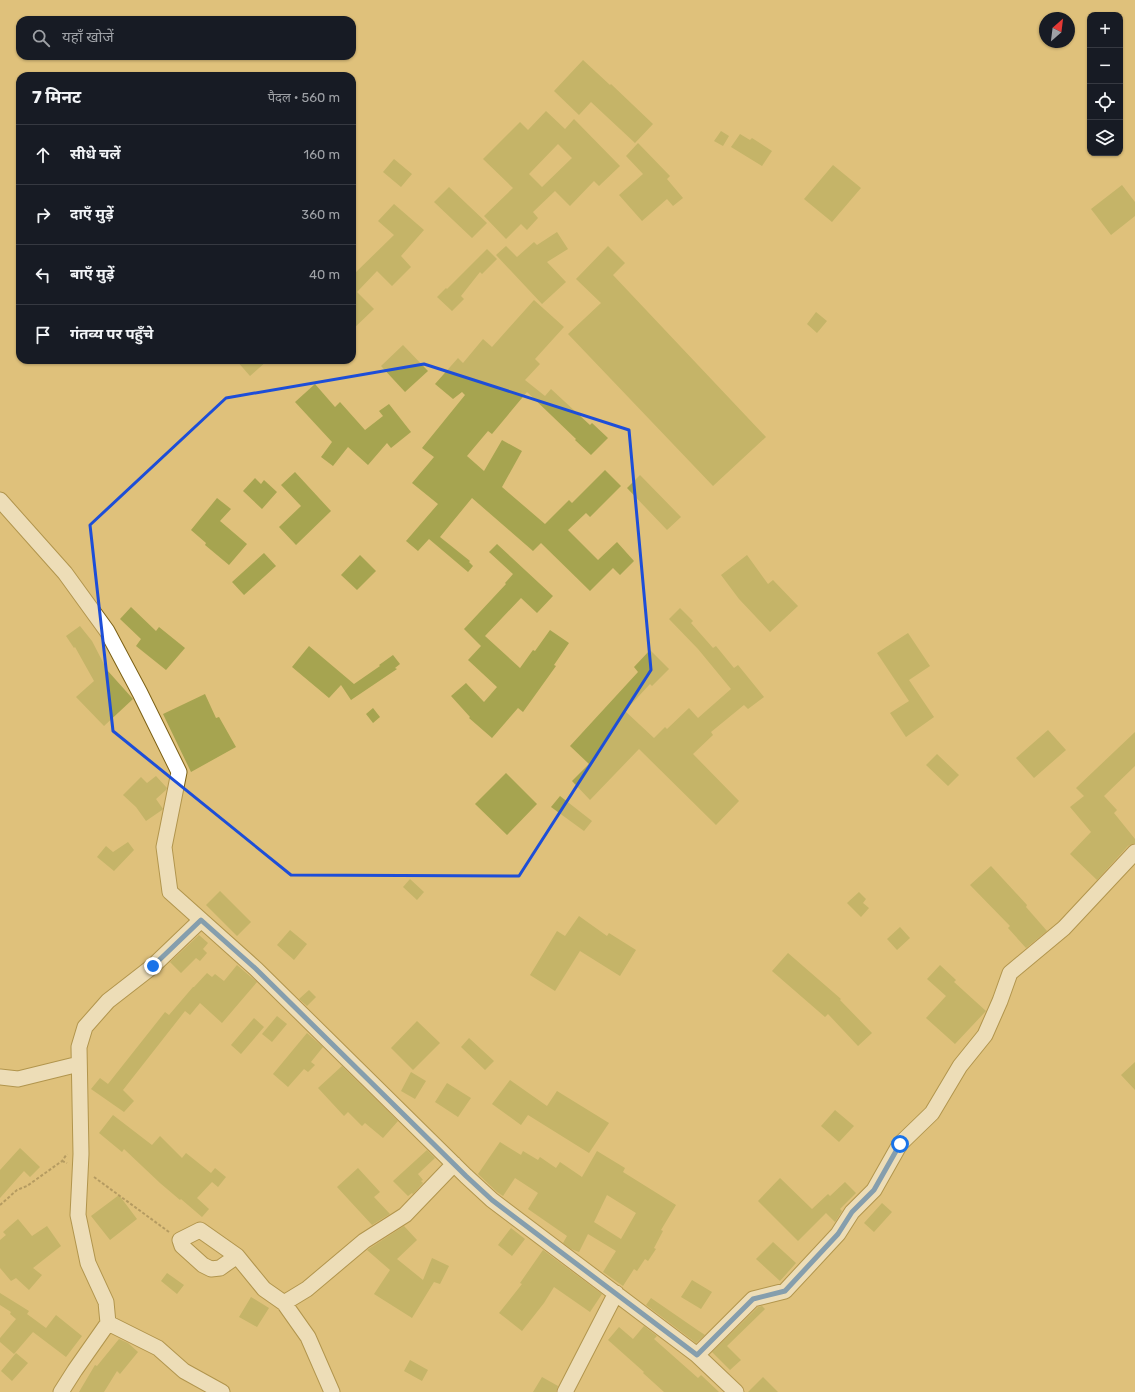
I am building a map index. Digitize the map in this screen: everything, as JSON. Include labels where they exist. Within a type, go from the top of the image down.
[{"type":"street","points":[[0,500],[65,573],[107,631],[179,772],[164,847],[170,892],[256,969],[492,1200],[697,1355],[736,1392]]},
{"type":"street","points":[[697,1355],[753,1299],[785,1291],[838,1234],[852,1212],[874,1190],[900,1144],[932,1113],[960,1066],[985,1035],[1010,973],[1064,928],[1135,852]]},
{"type":"street","points":[[62,1392],[75,1370],[108,1323],[106,1302],[88,1263],[78,1215],[80,1167],[79,1046],[85,1027],[108,1001],[153,966],[201,920]]},
{"type":"street","points":[[0,1077],[18,1079],[79,1064]]},
{"type":"street","points":[[284,1303],[307,1289],[364,1240],[405,1215],[454,1164]]},
{"type":"street","points":[[237,1256],[220,1268],[211,1269],[203,1265],[182,1246],[180,1240],[200,1230],[237,1256],[264,1289],[284,1303],[308,1337],[332,1392]]},
{"type":"street","points":[[565,1392],[616,1293]]},
{"type":"street","points":[[108,1323],[158,1348],[184,1371],[222,1392]]},
{"type":"path","points":[[0,1204],[17,1190],[27,1186],[62,1161],[80,1134]]},
{"type":"path","points":[[62,1161],[80,1167],[180,1240]]},
{"type":"highlighted area","points":[[424,364],[629,430],[651,670],[519,876],[291,875],[113,731],[90,525],[226,398]]},
{"type":"building","points":[[583,60],[653,124],[635,143],[591,102],[579,115],[554,91]]},
{"type":"building","points":[[546,111],[565,129],[574,119],[620,166],[599,186],[594,181],[570,206],[555,191],[533,212],[538,218],[527,230],[521,224],[506,239],[484,216],[513,188],[483,159],[520,122],[528,130]],"holes":[[[558,144],[572,158],[542,187],[529,174]]]},
{"type":"building","points":[[721,131],[729,136],[723,146],[714,141]]},
{"type":"building","points":[[740,134],[750,140],[752,138],[772,151],[762,166],[731,147]]},
{"type":"building","points":[[638,143],[670,176],[667,179],[683,198],[673,206],[667,199],[642,221],[619,195],[643,174],[626,156]]},
{"type":"building","points":[[394,159],[412,174],[401,187],[383,172]]},
{"type":"building","points":[[833,165],[861,188],[832,222],[804,199]]},
{"type":"building","points":[[1122,185],[1135,202],[1135,216],[1111,235],[1091,209]]},
{"type":"building","points":[[449,187],[487,223],[472,238],[434,202]]},
{"type":"building","points":[[394,204],[424,230],[401,256],[411,267],[392,286],[377,271],[357,292],[374,309],[356,326],[356,272],[394,235],[378,221]]},
{"type":"building","points":[[557,232],[568,249],[547,262],[566,282],[542,304],[496,255],[506,246],[517,257],[534,242],[537,245]]},
{"type":"building","points":[[608,246],[625,263],[613,275],[766,437],[713,486],[568,334],[601,303],[576,279]]},
{"type":"building","points":[[487,249],[497,259],[482,274],[480,272],[461,296],[464,299],[452,311],[437,297]]},
{"type":"building","points":[[534,300],[564,327],[535,359],[540,364],[525,380],[545,396],[551,389],[590,425],[592,423],[608,438],[591,455],[527,392],[492,434],[488,431],[467,456],[484,471],[502,440],[522,451],[502,487],[545,524],[569,500],[572,503],[605,470],[621,486],[590,517],[586,513],[568,530],[598,560],[617,542],[634,561],[620,575],[613,568],[590,591],[541,543],[533,551],[472,498],[440,537],[470,561],[469,562],[473,566],[468,572],[429,539],[418,551],[406,541],[438,504],[412,483],[434,457],[422,448],[465,395],[462,392],[453,399],[435,384],[458,358],[463,363],[483,339],[492,347]]},
{"type":"building","points":[[816,312],[827,321],[817,333],[807,324]]},
{"type":"building","points":[[403,345],[428,371],[405,392],[381,366]]},
{"type":"building","points":[[240,364],[264,364],[250,376]]},
{"type":"building","points":[[315,384],[335,407],[340,402],[365,430],[383,416],[379,411],[389,404],[411,432],[391,448],[387,443],[368,465],[348,447],[333,466],[321,457],[332,442],[295,402]]},
{"type":"building","points":[[295,472],[331,511],[296,545],[279,527],[301,506],[281,485]]},
{"type":"building","points":[[640,475],[681,517],[667,530],[627,488]]},
{"type":"building","points":[[255,478],[261,484],[264,480],[277,492],[262,509],[243,491]]},
{"type":"building","points":[[217,498],[231,509],[220,521],[247,544],[229,565],[205,545],[206,543],[191,530]]},
{"type":"building","points":[[497,544],[553,596],[537,613],[521,598],[485,636],[520,668],[533,650],[535,651],[550,630],[569,643],[554,665],[556,666],[523,712],[518,708],[492,738],[469,718],[470,717],[451,696],[466,683],[484,702],[497,687],[468,660],[481,646],[464,629],[506,584],[505,583],[513,574],[489,552]]},
{"type":"building","points":[[264,553],[276,566],[244,595],[232,582]]},
{"type":"building","points":[[360,555],[376,571],[357,590],[341,575]]},
{"type":"building","points":[[747,555],[768,584],[773,580],[798,606],[770,632],[739,599],[721,575]]},
{"type":"building","points":[[131,607],[156,631],[159,627],[185,648],[166,670],[136,646],[141,639],[120,619]]},
{"type":"building","points":[[680,608],[693,621],[691,623],[713,648],[716,646],[734,668],[738,665],[764,697],[748,709],[744,705],[711,732],[713,735],[693,754],[739,801],[716,825],[639,749],[590,800],[572,781],[589,764],[570,746],[638,672],[634,667],[650,650],[669,669],[652,686],[650,684],[625,711],[654,738],[665,727],[667,729],[689,708],[698,718],[731,689],[698,649],[669,619]]},
{"type":"building","points":[[80,626],[92,641],[107,670],[133,699],[104,726],[76,697],[94,681],[75,647],[74,648],[66,636]]},
{"type":"building","points":[[908,633],[930,666],[909,680],[934,717],[906,737],[890,713],[909,701],[877,653]]},
{"type":"building","points":[[309,646],[354,684],[393,655],[400,664],[395,668],[397,669],[351,700],[341,685],[329,698],[292,667]]},
{"type":"building","points":[[205,694],[216,718],[219,717],[236,747],[191,772],[163,714]]},
{"type":"building","points":[[373,708],[380,717],[373,723],[366,714]]},
{"type":"building","points":[[1048,730],[1066,750],[1034,778],[1016,758]]},
{"type":"building","points":[[1135,732],[1135,766],[1104,796],[1117,810],[1114,813],[1135,839],[1135,843],[1128,846],[1097,880],[1070,854],[1091,832],[1070,807],[1084,796],[1076,788]]},
{"type":"building","points":[[937,754],[959,775],[948,786],[926,765]]},
{"type":"building","points":[[506,773],[537,804],[507,835],[475,804]]},
{"type":"building","points":[[156,776],[167,788],[156,799],[163,809],[146,821],[136,807],[123,795],[141,777],[147,783]]},
{"type":"building","points":[[560,796],[592,821],[584,831],[551,807]]},
{"type":"building","points":[[128,842],[134,850],[114,871],[97,857],[106,846],[113,852]]},
{"type":"building","points":[[991,866],[1027,905],[1026,907],[1047,931],[1026,948],[1008,928],[1010,926],[970,885]]},
{"type":"building","points":[[410,879],[424,892],[417,900],[403,887]]},
{"type":"building","points":[[220,891],[251,922],[237,936],[206,905]]},
{"type":"building","points":[[859,892],[866,899],[863,903],[869,908],[861,917],[847,903]]},
{"type":"building","points":[[579,916],[607,936],[609,933],[636,950],[620,976],[580,951],[555,991],[530,975],[557,931],[565,936]]},
{"type":"building","points":[[900,927],[910,938],[897,950],[887,939]]},
{"type":"building","points":[[290,930],[307,944],[294,960],[277,945]]},
{"type":"building","points":[[199,935],[208,943],[203,949],[207,953],[200,961],[196,958],[181,973],[170,962]]},
{"type":"building","points":[[788,953],[841,999],[840,1000],[872,1033],[858,1046],[828,1014],[825,1017],[772,971]]},
{"type":"building","points":[[237,965],[257,982],[222,1023],[200,1003],[190,1015],[185,1011],[123,1090],[134,1101],[124,1112],[91,1089],[100,1078],[108,1084],[165,1012],[169,1015],[207,973],[212,977],[215,974],[224,981]]},
{"type":"building","points":[[940,965],[956,980],[954,982],[986,1011],[955,1044],[926,1018],[946,996],[927,979]]},
{"type":"building","points":[[309,990],[316,997],[307,1006],[299,999]]},
{"type":"building","points":[[277,1016],[287,1024],[272,1042],[262,1034]]},
{"type":"building","points":[[254,1018],[264,1027],[241,1054],[231,1045]]},
{"type":"building","points":[[417,1021],[440,1043],[413,1070],[391,1048]]},
{"type":"building","points":[[307,1033],[323,1047],[311,1062],[315,1065],[308,1072],[304,1069],[288,1087],[273,1074]]},
{"type":"building","points":[[469,1038],[494,1061],[485,1070],[461,1047]]},
{"type":"building","points":[[1135,1062],[1135,1090],[1121,1075]]},
{"type":"building","points":[[342,1066],[398,1121],[383,1138],[365,1123],[362,1126],[348,1112],[344,1116],[318,1088]]},
{"type":"building","points":[[411,1072],[426,1081],[415,1099],[401,1091]]},
{"type":"building","points":[[510,1080],[547,1106],[557,1091],[609,1123],[589,1153],[528,1115],[521,1125],[492,1104]]},
{"type":"building","points":[[447,1083],[471,1098],[458,1117],[435,1102]]},
{"type":"building","points":[[835,1110],[854,1126],[839,1142],[821,1126]]},
{"type":"building","points":[[113,1115],[152,1145],[160,1136],[182,1158],[186,1153],[211,1173],[215,1168],[226,1177],[218,1187],[212,1182],[197,1198],[209,1209],[202,1217],[160,1183],[124,1149],[122,1152],[99,1133]]},
{"type":"building","points":[[500,1142],[521,1155],[523,1151],[538,1160],[540,1157],[556,1168],[560,1162],[582,1177],[597,1151],[625,1168],[623,1172],[676,1205],[661,1230],[663,1231],[654,1248],[656,1249],[648,1261],[645,1259],[637,1271],[634,1269],[623,1286],[603,1272],[616,1251],[588,1234],[579,1252],[571,1249],[563,1243],[567,1236],[528,1209],[538,1193],[515,1178],[503,1196],[478,1174]],"holes":[[[607,1195],[636,1213],[621,1239],[594,1222]]]},
{"type":"building","points":[[20,1148],[40,1167],[30,1177],[24,1171],[0,1198],[0,1170]]},
{"type":"building","points":[[427,1150],[435,1158],[418,1174],[423,1180],[421,1181],[423,1183],[413,1194],[412,1193],[408,1196],[393,1181]]},
{"type":"building","points":[[358,1168],[380,1192],[374,1197],[390,1214],[372,1225],[337,1187]]},
{"type":"building","points":[[780,1178],[812,1209],[828,1194],[830,1196],[845,1182],[856,1193],[840,1209],[842,1211],[835,1222],[826,1213],[798,1241],[758,1201]]},
{"type":"building","points":[[119,1195],[137,1219],[110,1240],[91,1216]]},
{"type":"building","points":[[882,1203],[892,1212],[874,1232],[864,1223]]},
{"type":"building","points":[[18,1219],[32,1236],[47,1226],[61,1246],[33,1268],[42,1275],[29,1290],[16,1278],[11,1281],[0,1268],[0,1240],[6,1235],[3,1232]]},
{"type":"building","points":[[404,1226],[417,1240],[397,1259],[423,1280],[432,1258],[449,1266],[440,1284],[434,1282],[412,1318],[374,1294],[390,1270],[367,1250]]},
{"type":"building","points":[[511,1228],[525,1239],[512,1256],[498,1245]]},
{"type":"building","points":[[773,1242],[796,1263],[780,1281],[756,1259]]},
{"type":"building","points":[[543,1250],[602,1294],[590,1312],[554,1287],[544,1303],[522,1331],[499,1313],[522,1284],[520,1283]]},
{"type":"building","points":[[167,1273],[184,1285],[177,1294],[161,1281]]},
{"type":"building","points":[[692,1280],[712,1292],[701,1309],[681,1297]]},
{"type":"building","points":[[0,1293],[29,1311],[27,1314],[46,1328],[56,1315],[82,1336],[66,1357],[33,1332],[14,1354],[0,1342],[0,1338],[16,1319],[10,1314],[11,1312],[0,1305]]},
{"type":"building","points":[[251,1297],[269,1308],[257,1327],[239,1317]]},
{"type":"building","points":[[651,1298],[705,1335],[696,1343],[646,1305]]},
{"type":"building","points":[[762,1306],[765,1309],[727,1346],[741,1360],[730,1370],[712,1352],[758,1307]]},
{"type":"building","points":[[644,1326],[657,1336],[654,1339],[698,1378],[701,1375],[719,1392],[664,1392],[608,1340],[619,1327],[633,1339]]},
{"type":"building","points":[[119,1339],[128,1343],[138,1352],[120,1374],[117,1371],[104,1392],[79,1392],[95,1365],[97,1366]]},
{"type":"building","points":[[16,1353],[28,1363],[12,1381],[1,1371]]},
{"type":"building","points":[[410,1360],[428,1370],[422,1381],[404,1371]]},
{"type":"building","points":[[542,1377],[558,1386],[556,1392],[533,1392]]},
{"type":"building","points":[[763,1377],[778,1392],[748,1392]]},
{"type":"route","points":[[153,966],[201,920],[256,969],[492,1200],[697,1355],[753,1299],[785,1291],[838,1234],[852,1212],[874,1190],[900,1144]]}]
